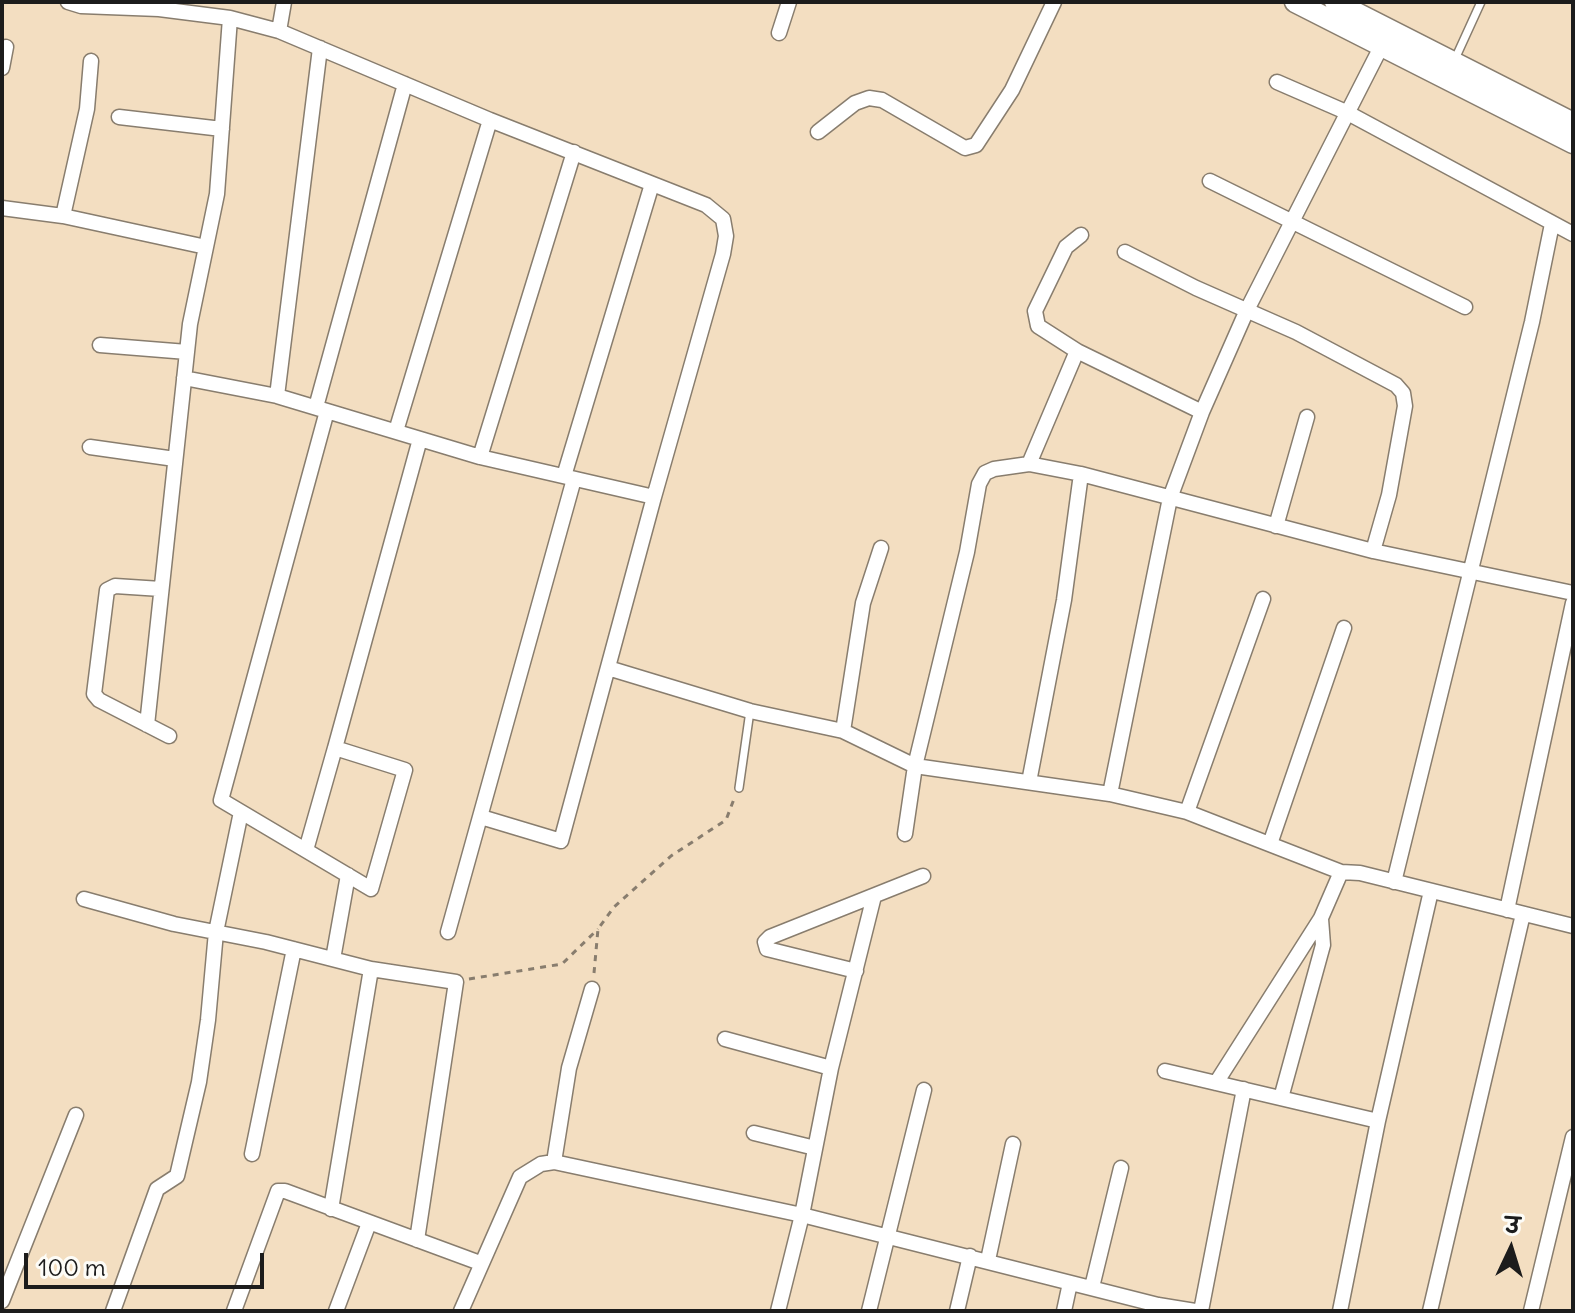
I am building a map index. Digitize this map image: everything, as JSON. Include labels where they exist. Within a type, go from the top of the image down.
[{"type":"street","points":[[279,31],[284,2]]},
{"type":"street","points":[[779,33],[789,2]]},
{"type":"street","points":[[818,132],[855,103],[869,98],[882,100],[965,148],[976,145],[1012,90],[1054,2]]},
{"type":"street","points":[[1295,2],[1573,143]]},
{"type":"street","points":[[1335,2],[1573,123]]},
{"type":"street","points":[[77,3],[230,18],[279,31],[490,120],[706,205],[723,219],[726,236],[723,254],[561,841],[481,817]]},
{"type":"street","points":[[147,725],[187,352],[217,194],[230,18]]},
{"type":"street","points":[[1110,794],[1170,498],[1202,412],[1247,310],[1382,45]]},
{"type":"street","points":[[2,68],[6,47]]},
{"type":"street","points":[[277,396],[320,48]]},
{"type":"street","points":[[63,216],[87,109],[91,61]]},
{"type":"street","points":[[1277,82],[1346,112],[1573,234]]},
{"type":"street","points":[[335,748],[405,770],[371,889],[221,800],[405,84]]},
{"type":"street","points":[[119,117],[222,129]]},
{"type":"street","points":[[396,431],[490,120]]},
{"type":"street","points":[[480,457],[574,152]]},
{"type":"street","points":[[1210,181],[1465,307]]},
{"type":"street","points":[[448,932],[569,478],[652,184]]},
{"type":"street","points":[[2,208],[63,216],[206,247]]},
{"type":"street","points":[[1394,882],[1532,322],[1552,224]]},
{"type":"street","points":[[1081,235],[1066,247],[1035,311],[1038,326],[1077,351],[1202,412]]},
{"type":"street","points":[[1125,252],[1196,288],[1296,332],[1396,385],[1403,393],[1405,406],[1389,495],[1373,551]]},
{"type":"street","points":[[100,345],[187,352]]},
{"type":"street","points":[[1029,464],[1077,351]]},
{"type":"street","points":[[184,378],[277,396],[480,457],[654,497]]},
{"type":"street","points":[[1276,526],[1307,417]]},
{"type":"street","points":[[306,850],[420,439]]},
{"type":"street","points":[[90,447],[175,459]]},
{"type":"street","points":[[905,834],[915,766],[967,552],[979,484],[985,473],[994,469],[1029,464],[1081,474],[1373,551],[1573,593]]},
{"type":"street","points":[[1029,782],[1064,600],[1081,474]]},
{"type":"street","points":[[843,731],[863,603],[881,548]]},
{"type":"street","points":[[161,589],[115,586],[107,590],[94,694],[99,700],[169,736]]},
{"type":"street","points":[[1187,812],[1263,599]]},
{"type":"street","points":[[1507,910],[1573,603]]},
{"type":"street","points":[[1270,844],[1344,628]]},
{"type":"street","points":[[608,668],[750,711],[843,731],[915,766],[1110,794],[1187,812],[1341,872],[1360,873],[1573,926]]},
{"type":"street","points":[[113,1311],[157,1189],[177,1176],[199,1082],[216,932],[241,812]]},
{"type":"street","points":[[1216,1083],[1321,918],[1341,872]]},
{"type":"street","points":[[333,959],[348,875]]},
{"type":"street","points":[[856,971],[767,949],[765,942],[770,937],[923,876]]},
{"type":"street","points":[[1340,1311],[1378,1121],[1431,891]]},
{"type":"street","points":[[778,1311],[802,1215],[831,1068],[874,896]]},
{"type":"street","points":[[84,899],[174,924],[371,969],[456,982],[417,1240]]},
{"type":"street","points":[[1430,1311],[1523,914]]},
{"type":"street","points":[[1281,1098],[1323,945],[1321,918]]},
{"type":"street","points":[[252,1154],[294,949]]},
{"type":"street","points":[[331,1209],[371,969]]},
{"type":"street","points":[[554,1162],[569,1068],[592,989]]},
{"type":"street","points":[[725,1039],[831,1068]]},
{"type":"street","points":[[1165,1071],[1378,1121]]},
{"type":"street","points":[[461,1311],[520,1177],[541,1164],[554,1162],[802,1215],[988,1260],[1092,1287],[1157,1308],[1198,1311],[1244,1089]]},
{"type":"street","points":[[869,1311],[924,1090]]},
{"type":"street","points":[[2,1301],[76,1115]]},
{"type":"street","points":[[754,1133],[815,1148]]},
{"type":"street","points":[[1531,1311],[1573,1137]]},
{"type":"street","points":[[988,1260],[1013,1144]]},
{"type":"street","points":[[1092,1287],[1121,1168]]},
{"type":"street","points":[[234,1311],[278,1191],[480,1263]]},
{"type":"street","points":[[336,1311],[369,1223]]},
{"type":"street","points":[[957,1311],[970,1256]]},
{"type":"street","points":[[1064,1311],[1070,1283]]},
{"type":"lane","points":[[1454,61],[1481,2]]},
{"type":"lane","points":[[739,788],[750,711]]},
{"type":"path","points":[[456,982],[562,964],[598,929],[614,907],[671,856],[726,820],[739,788]]},
{"type":"path","points":[[592,989],[598,929]]}]
